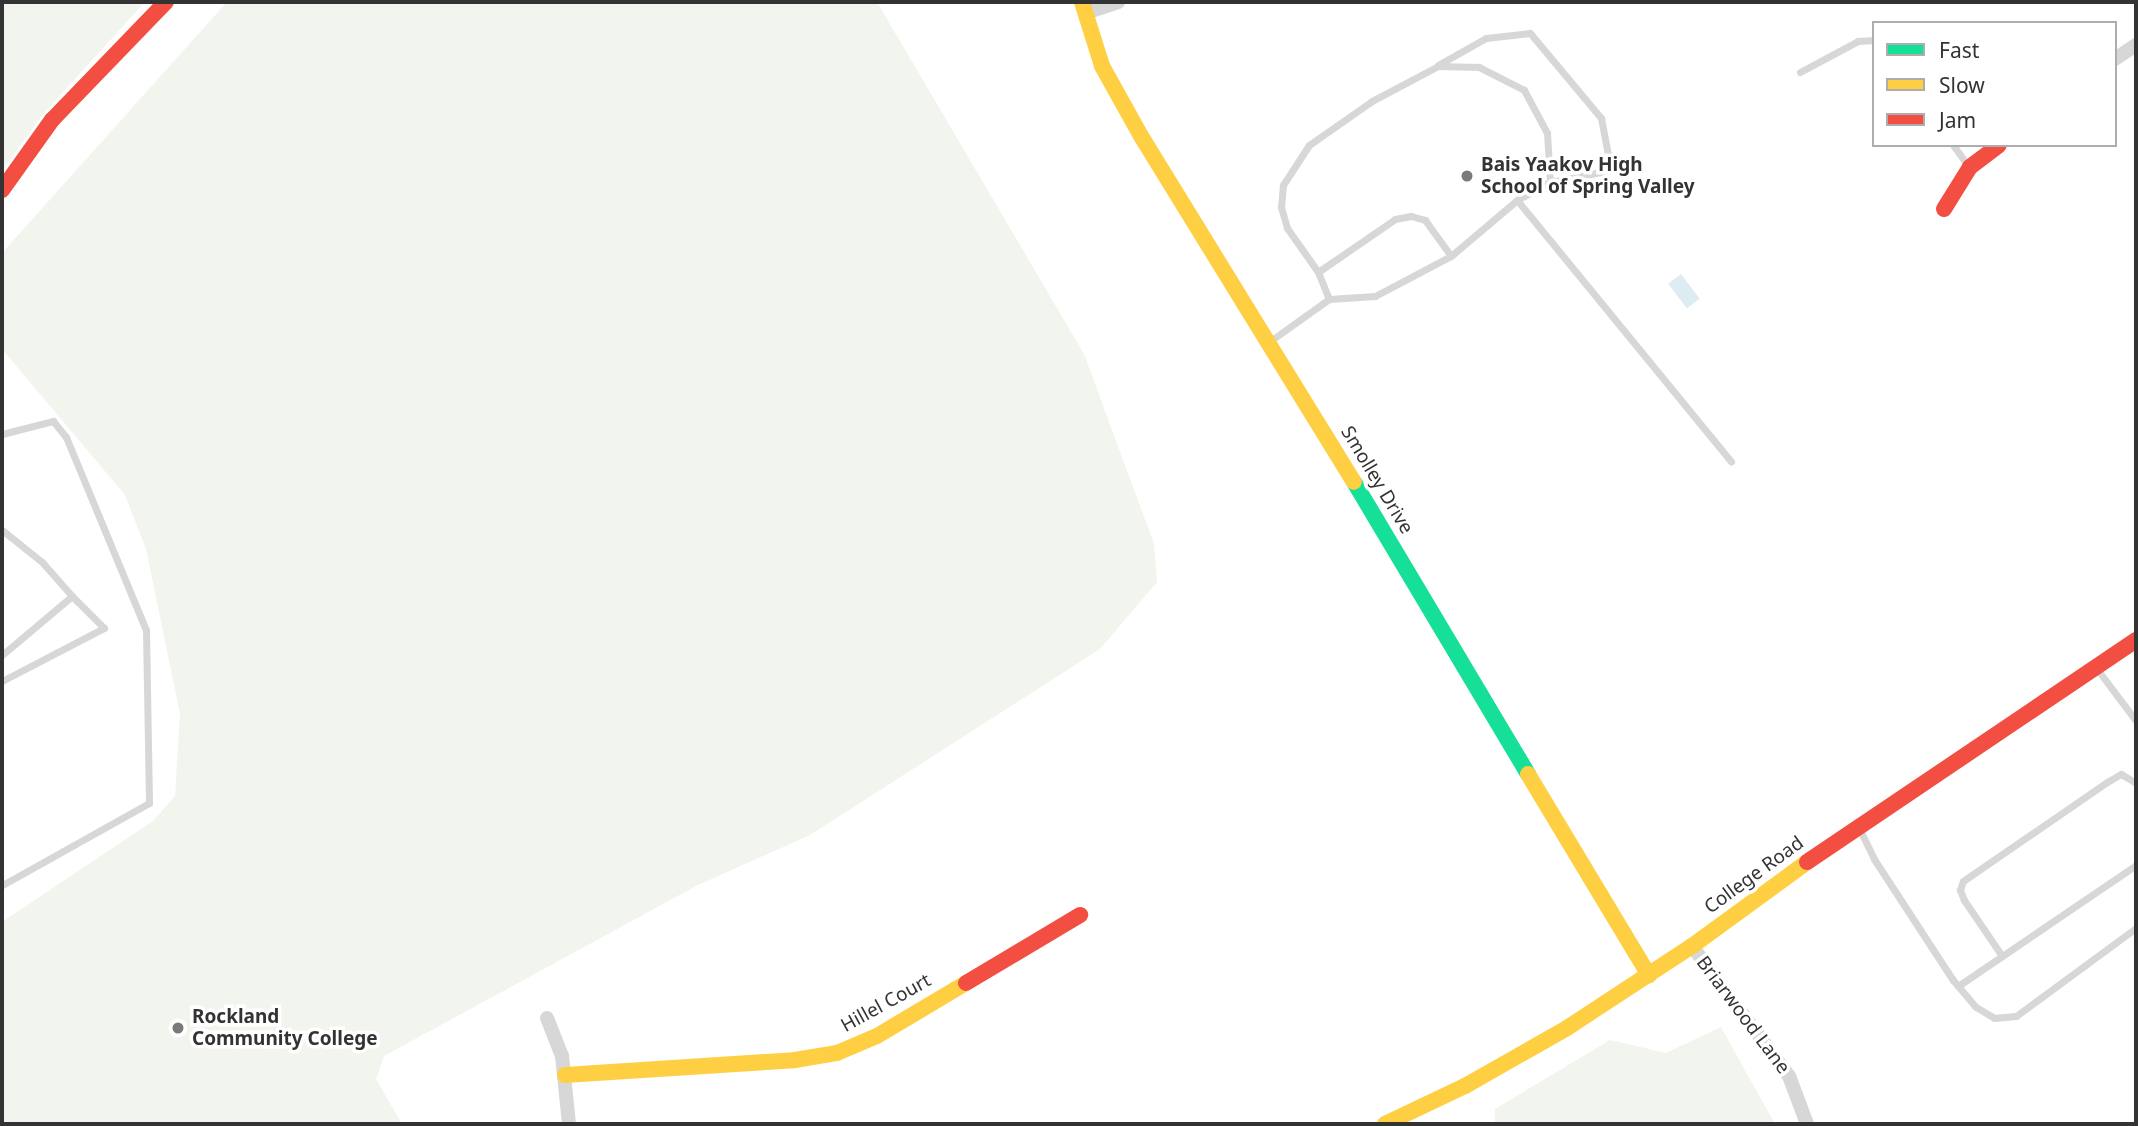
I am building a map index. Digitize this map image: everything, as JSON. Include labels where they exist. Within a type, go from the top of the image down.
[{"type":"street","points":[[2,190],[52,120],[166,2]]},
{"type":"street","points":[[1084,7],[1118,2]]},
{"type":"street","name":"Smolley Drive","points":[[1084,7],[1102,66],[1141,136],[1270,342],[1649,975]]},
{"type":"street","points":[[2117,58],[2136,45]]},
{"type":"street","points":[[1944,209],[1970,167],[1996,147]]},
{"type":"street","name":"College Road","points":[[1385,1124],[1517,1058],[1649,975],[1857,825],[2136,640]]},
{"type":"street","name":"Hillel Court","points":[[565,1076],[795,1060],[837,1053],[877,1035],[1080,915]]},
{"type":"street","name":"Briarwood Lane","points":[[1692,946],[1789,1076],[1807,1124]]},
{"type":"street","points":[[547,1018],[565,1076],[569,1124]]},
{"type":"lane","points":[[1270,342],[1329,299],[1375,296],[1451,256],[1517,201],[1550,182],[1611,170],[1601,118],[1530,33],[1486,38],[1372,101],[1309,145],[1293,164],[1283,185],[1281,207],[1287,228],[1318,272],[1329,299]]},
{"type":"lane","points":[[1800,72],[1858,41],[1872,40]]},
{"type":"lane","points":[[1438,66],[1479,67],[1524,90],[1547,133],[1550,182]]},
{"type":"lane","points":[[1955,147],[1970,167]]},
{"type":"lane","points":[[1517,201],[1731,461]]},
{"type":"lane","points":[[1318,272],[1395,219],[1411,216],[1425,220],[1451,256]]},
{"type":"lane","points":[[2,434],[53,421],[66,437],[146,630],[149,803],[2,885]]},
{"type":"lane","points":[[2,530],[42,562],[104,628],[2,681]]},
{"type":"lane","points":[[2,655],[72,596]]},
{"type":"lane","points":[[2096,668],[2136,721]]},
{"type":"lane","points":[[2002,956],[1964,900],[1960,890],[1964,881],[2107,782],[2121,775],[2136,783]]},
{"type":"lane","points":[[1857,825],[1874,859],[1958,986],[1984,1014],[2004,1019],[2016,1016],[2136,928]]},
{"type":"lane","points":[[1958,986],[2136,865]]},
{"type":"shaded area","points":[[2,2],[145,2],[43,114],[2,171]]},
{"type":"shaded area","points":[[227,2],[877,2],[1084,354],[1154,544],[1157,582],[1100,649],[810,835],[698,885],[384,1056],[376,1079],[402,1124],[2,1124],[2,922],[153,821],[175,796],[180,714],[146,549],[125,495],[2,349],[2,253]]},
{"type":"shaded area","points":[[1681,274],[1700,299],[1687,308],[1668,284]]},
{"type":"shaded area","points":[[1721,1027],[1775,1124],[1495,1124],[1495,1109],[1610,1040],[1666,1053]]},
{"type":"traffic: fast","points":[[1354,482],[1528,774]]},
{"type":"traffic: slow","points":[[1082,2],[1102,66],[1141,136],[1354,482]]},
{"type":"traffic: slow","points":[[1528,774],[1649,975]]},
{"type":"traffic: slow","points":[[1385,1124],[1465,1086],[1567,1028],[1692,946],[1807,862]]},
{"type":"traffic: slow","points":[[565,1075],[795,1060],[837,1053],[877,1036],[966,983]]},
{"type":"traffic: jam","points":[[2,190],[52,120],[166,2]]},
{"type":"traffic: jam","points":[[1944,209],[1970,167],[1996,147]]},
{"type":"traffic: jam","points":[[1807,862],[2136,640]]},
{"type":"traffic: jam","points":[[966,983],[1080,915]]},
{"type":"place","name":"Bais Yaakov High School of Spring Valley","points":[[1467,176]]},
{"type":"place","name":"Rockland Community College","points":[[178,1028]]}]
